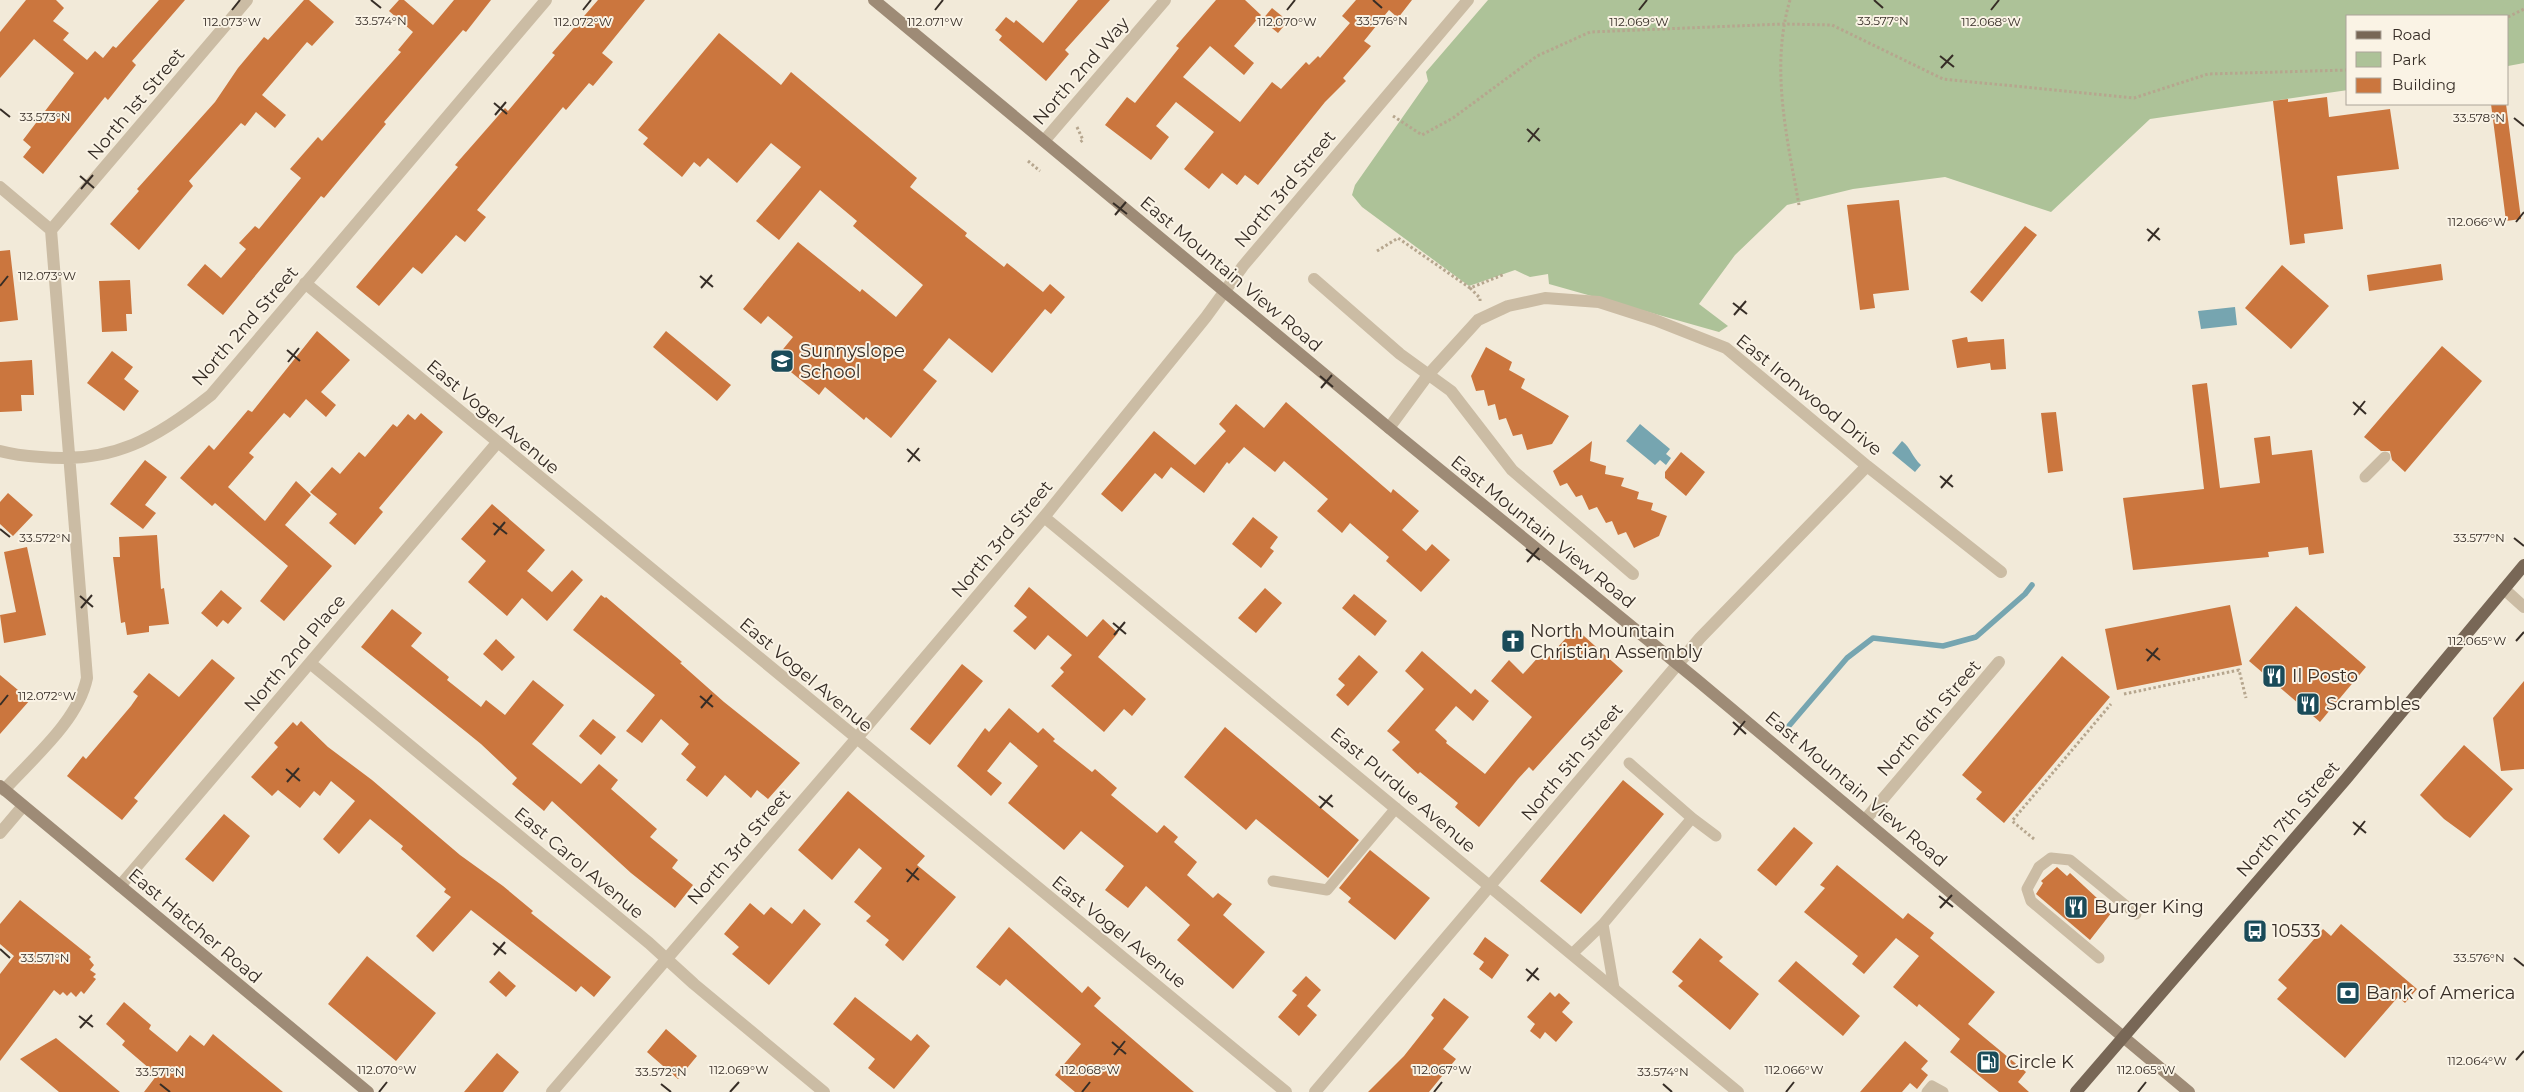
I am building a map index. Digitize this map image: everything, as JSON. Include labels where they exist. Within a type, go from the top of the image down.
[{"type":"main road","name":"North 7th Street","points":[[2076,1092],[2346,779],[2524,566]]},
{"type":"street","name":"North 1st Street","points":[[51,230],[247,0]]},
{"type":"street","name":"North 2nd Street","points":[[70,460],[129,448],[157,434],[211,395],[546,0]]},
{"type":"street","name":"East Mountain View Road","points":[[874,0],[1389,428],[1678,664],[2189,1092]]},
{"type":"street","name":"North 2nd Way","points":[[1044,141],[1165,0]]},
{"type":"street","name":"North 3rd Street","points":[[552,1092],[856,740],[1044,517],[1254,253],[1468,0]]},
{"type":"street","points":[[0,187],[51,230],[87,678],[83,696],[74,712],[2,788]]},
{"type":"street","points":[[1314,279],[1400,354],[1451,391],[1512,470],[1633,574]]},
{"type":"street","name":"East Vogel Avenue","points":[[305,284],[856,740],[1286,1092]]},
{"type":"street","name":"East Ironwood Drive","points":[[1389,428],[1428,375],[1478,320],[1508,306],[1545,298],[1599,302],[1655,320],[1726,348],[1867,466],[2001,572]]},
{"type":"street","name":"North 2nd Place","points":[[120,886],[497,443]]},
{"type":"street","points":[[0,451],[70,460]]},
{"type":"street","name":"North 5th Street","points":[[1315,1092],[1700,638],[1867,466]]},
{"type":"street","name":"East Purdue Avenue","points":[[1044,517],[1738,1092]]},
{"type":"street","points":[[2504,589],[2524,607]]},
{"type":"street","name":"North 6th Street","points":[[1865,820],[2000,662]]},
{"type":"street","name":"East Carol Avenue","points":[[310,663],[824,1092]]},
{"type":"street","name":"East Hatcher Road","points":[[2,788],[368,1092]]},
{"type":"street","points":[[0,833],[23,806]]},
{"type":"lane","points":[[2365,477],[2385,457]]},
{"type":"lane","points":[[1629,763],[1692,818],[1716,836]]},
{"type":"lane","points":[[1273,881],[1327,890],[1396,808]]},
{"type":"lane","points":[[1572,954],[1603,924],[1692,818]]},
{"type":"lane","points":[[2099,958],[2031,901],[2027,889],[2039,867],[2051,858],[2070,860],[2136,914]]},
{"type":"lane","points":[[1603,924],[1614,988]]},
{"type":"lane","points":[[1927,1092],[1932,1086],[1943,1092]]},
{"type":"path","points":[[1790,0],[1783,24],[1782,109],[1799,205]]},
{"type":"path","points":[[2509,16],[2524,9]]},
{"type":"path","points":[[1393,116],[1422,135],[1453,118],[1537,56],[1590,32],[1783,24],[1832,26],[1942,78],[2134,98],[2208,74],[2346,70]]},
{"type":"path","points":[[1075,127],[1078,128],[1083,140],[1079,143]]},
{"type":"path","points":[[1028,161],[1040,171]]},
{"type":"path","points":[[1377,251],[1398,238],[1470,288],[1505,274]]},
{"type":"path","points":[[2124,694],[2239,670],[2246,698]]},
{"type":"path","points":[[2034,839],[2012,821],[2111,704]]},
{"type":"green space","points":[[1488,0],[2524,0],[2524,63],[2509,66],[2509,15],[2346,15],[2346,90],[2150,119],[2051,212],[1945,177],[1853,189],[1787,205],[1735,255],[1699,304],[1728,326],[1719,332],[1549,284],[1548,274],[1530,277],[1515,270],[1469,286],[1362,207],[1352,195],[1355,185],[1428,81],[1426,72]]},
{"type":"water","points":[[2235,307],[2237,325],[2201,329],[2198,311]]},
{"type":"water","points":[[1640,424],[1670,449],[1666,454],[1671,458],[1666,465],[1660,460],[1655,465],[1626,441]]},
{"type":"water","points":[[1902,441],[1921,465],[1915,472],[1892,453]]},
{"type":"building","points":[[26,0],[56,0],[64,8],[53,21],[69,33],[63,40],[87,60],[95,51],[103,58],[113,46],[116,48],[159,0],[185,0],[132,61],[136,65],[108,100],[105,97],[43,174],[23,157],[31,147],[23,140],[74,73],[34,39],[0,78],[0,32]]},
{"type":"building","points":[[304,0],[309,0],[334,22],[312,46],[307,42],[262,95],[286,115],[275,128],[256,112],[245,126],[241,123],[189,181],[193,186],[139,250],[110,224],[139,191],[137,189],[215,102],[238,68],[264,37],[268,40]]},
{"type":"building","points":[[399,0],[404,0],[433,25],[454,0],[491,0],[466,32],[463,30],[384,122],[386,124],[324,198],[321,196],[223,315],[187,285],[205,264],[221,278],[246,249],[239,243],[255,226],[259,229],[301,178],[290,169],[318,137],[322,141],[401,52],[398,50],[413,32],[389,11]]},
{"type":"building","points":[[598,0],[645,0],[602,53],[613,62],[593,86],[589,83],[566,110],[563,107],[477,210],[486,217],[465,242],[456,235],[422,274],[413,267],[379,306],[356,287],[458,167],[455,165],[505,108],[508,111],[555,55],[552,53]]},
{"type":"building","points":[[1078,0],[1110,0],[1065,50],[1069,54],[1046,81],[999,40],[1002,36],[995,30],[1006,17],[1014,23],[1016,20],[1043,43]]},
{"type":"building","points":[[1216,0],[1245,0],[1261,15],[1234,46],[1254,63],[1244,75],[1210,46],[1183,77],[1240,122],[1272,82],[1281,89],[1306,62],[1309,65],[1318,56],[1320,58],[1350,23],[1342,16],[1356,0],[1412,0],[1398,18],[1389,10],[1364,41],[1371,46],[1343,78],[1346,81],[1325,102],[1258,185],[1245,175],[1237,185],[1222,173],[1209,189],[1184,169],[1214,132],[1176,102],[1156,126],[1169,137],[1151,160],[1105,125],[1127,97],[1135,103],[1179,48],[1176,46]]},
{"type":"building","points":[[1272,8],[1288,21],[1278,33],[1262,20]]},
{"type":"building","points":[[719,33],[781,85],[791,72],[917,178],[910,187],[967,233],[965,236],[1004,267],[1007,263],[1043,292],[1050,284],[1065,297],[1051,314],[1045,309],[992,373],[949,338],[923,370],[937,381],[891,438],[866,417],[864,420],[825,387],[819,395],[775,359],[793,337],[768,316],[761,324],[743,309],[798,242],[860,292],[862,289],[896,317],[923,285],[853,226],[857,221],[820,190],[779,240],[756,221],[801,167],[771,143],[737,183],[708,158],[700,167],[694,162],[682,177],[643,144],[648,138],[638,130]]},
{"type":"building","points":[[2327,97],[2329,117],[2390,109],[2399,169],[2337,176],[2343,229],[2304,234],[2305,243],[2290,245],[2273,101],[2288,99],[2288,102]]},
{"type":"building","points":[[2491,105],[2506,105],[2521,219],[2506,221]]},
{"type":"building","points":[[1899,200],[1909,290],[1873,294],[1875,308],[1860,310],[1847,205]]},
{"type":"building","points":[[2025,226],[2037,235],[1982,302],[1970,292]]},
{"type":"building","points":[[10,250],[18,320],[0,322],[0,251]]},
{"type":"building","points":[[2441,264],[2443,280],[2369,291],[2367,275]]},
{"type":"building","points":[[2282,265],[2329,306],[2291,349],[2245,308]]},
{"type":"building","points":[[130,280],[132,314],[126,314],[127,331],[102,332],[99,281]]},
{"type":"building","points":[[317,331],[350,360],[321,392],[336,405],[326,417],[306,399],[290,418],[284,413],[249,453],[254,457],[228,487],[265,521],[296,481],[311,495],[285,525],[332,566],[284,621],[260,601],[288,566],[215,503],[212,506],[180,478],[209,445],[214,450],[248,410],[252,412]]},
{"type":"building","points":[[666,331],[731,385],[717,401],[653,347]]},
{"type":"building","points":[[1967,337],[1968,342],[2004,339],[2006,369],[1991,370],[1990,363],[1957,368],[1952,340]]},
{"type":"building","points":[[2442,346],[2482,381],[2405,472],[2392,460],[2390,451],[2381,451],[2364,437]]},
{"type":"building","points":[[1486,347],[1512,362],[1509,370],[1525,379],[1521,388],[1569,416],[1552,444],[1527,450],[1522,434],[1513,436],[1506,418],[1499,420],[1495,404],[1488,406],[1484,390],[1476,391],[1471,376]]},
{"type":"building","points":[[112,351],[133,367],[124,379],[139,391],[124,411],[87,383]]},
{"type":"building","points":[[32,360],[34,395],[21,395],[22,411],[0,412],[0,362]]},
{"type":"building","points":[[2207,383],[2220,488],[2260,483],[2254,438],[2270,436],[2272,455],[2312,450],[2324,553],[2309,555],[2308,547],[2268,552],[2269,557],[2133,570],[2123,498],[2204,489],[2192,385]]},
{"type":"building","points":[[1286,402],[1391,493],[1393,489],[1419,511],[1402,530],[1426,551],[1432,544],[1450,560],[1421,592],[1386,561],[1389,557],[1350,523],[1342,533],[1317,511],[1328,499],[1284,461],[1275,472],[1244,447],[1229,464],[1227,462],[1204,493],[1171,467],[1162,479],[1155,473],[1122,512],[1101,494],[1154,431],[1195,465],[1226,431],[1219,424],[1236,404],[1264,428]]},
{"type":"building","points":[[2056,412],[2063,471],[2048,473],[2041,413]]},
{"type":"building","points":[[421,413],[443,432],[379,508],[383,512],[355,545],[329,523],[337,514],[310,492],[332,467],[340,474],[359,452],[365,457],[393,424],[397,427],[408,414],[415,420]]},
{"type":"building","points":[[1592,441],[1590,461],[1606,466],[1605,474],[1624,478],[1621,486],[1639,492],[1637,499],[1653,503],[1651,510],[1667,516],[1659,536],[1634,548],[1626,532],[1618,535],[1612,521],[1606,523],[1597,507],[1589,510],[1582,495],[1576,497],[1567,483],[1560,486],[1553,471]]},
{"type":"building","points":[[1681,452],[1705,472],[1686,496],[1665,478],[1665,472]]},
{"type":"building","points":[[145,460],[167,477],[145,505],[156,513],[143,529],[110,504]]},
{"type":"building","points":[[8,493],[33,515],[13,536],[0,524],[0,502]]},
{"type":"building","points":[[492,504],[545,550],[527,571],[552,592],[572,570],[583,580],[547,621],[522,598],[507,616],[468,582],[486,561],[461,539]]},
{"type":"building","points":[[1253,517],[1278,537],[1270,548],[1274,551],[1261,568],[1232,544]]},
{"type":"building","points":[[157,535],[161,589],[164,588],[169,624],[149,626],[149,632],[127,635],[125,622],[121,623],[113,557],[120,557],[119,537]]},
{"type":"building","points":[[27,547],[46,635],[4,643],[0,615],[16,612],[4,552]]},
{"type":"building","points":[[1029,587],[1087,637],[1103,619],[1118,633],[1098,657],[1146,699],[1132,716],[1124,709],[1104,732],[1051,686],[1064,672],[1060,668],[1072,655],[1048,635],[1035,650],[1013,631],[1027,617],[1014,606]]},
{"type":"building","points":[[1265,588],[1282,603],[1256,633],[1238,618]]},
{"type":"building","points":[[221,590],[242,608],[228,624],[223,620],[217,627],[201,613]]},
{"type":"building","points":[[1354,594],[1387,621],[1375,636],[1342,608]]},
{"type":"building","points":[[601,595],[606,597],[682,662],[680,663],[724,702],[800,763],[768,799],[757,790],[751,798],[725,775],[707,797],[686,780],[696,767],[681,754],[689,744],[661,719],[642,743],[626,731],[655,695],[573,630]]},
{"type":"building","points":[[2230,605],[2242,665],[2117,690],[2105,629]]},
{"type":"building","points":[[2296,606],[2366,667],[2320,722],[2249,661]]},
{"type":"building","points":[[392,609],[422,633],[411,646],[449,677],[447,680],[481,707],[486,700],[505,715],[533,680],[564,705],[532,744],[581,784],[599,764],[618,780],[611,789],[657,829],[650,837],[678,860],[672,868],[693,885],[675,908],[631,873],[552,801],[544,811],[512,784],[517,778],[481,744],[361,647]]},
{"type":"building","points":[[1575,628],[1623,671],[1533,771],[1529,767],[1479,827],[1455,807],[1458,803],[1420,772],[1418,774],[1392,750],[1400,742],[1387,731],[1424,689],[1405,671],[1422,651],[1471,694],[1475,689],[1489,701],[1473,721],[1456,706],[1435,730],[1447,741],[1446,743],[1485,774],[1532,717],[1491,681],[1509,660],[1523,674],[1541,654],[1547,659]]},
{"type":"building","points":[[496,639],[515,657],[502,671],[483,654]]},
{"type":"building","points":[[1359,655],[1378,672],[1348,706],[1336,695],[1345,685],[1338,679]]},
{"type":"building","points":[[2062,656],[2110,697],[2004,823],[1976,799],[1982,792],[1962,775]]},
{"type":"building","points":[[212,659],[235,678],[134,798],[138,801],[122,820],[67,776],[83,756],[86,759],[131,706],[138,696],[133,692],[149,673],[179,697]]},
{"type":"building","points":[[962,664],[983,681],[930,745],[910,729]]},
{"type":"building","points":[[0,675],[30,700],[0,734]]},
{"type":"building","points":[[2524,681],[2524,769],[2501,771],[2493,718]]},
{"type":"building","points":[[1009,708],[1038,733],[1043,728],[1055,739],[1053,741],[1092,772],[1095,769],[1117,788],[1111,795],[1157,833],[1164,825],[1178,837],[1174,842],[1197,862],[1187,875],[1213,898],[1218,893],[1232,904],[1223,915],[1265,952],[1233,989],[1177,940],[1190,925],[1146,886],[1128,908],[1105,890],[1124,866],[1081,831],[1064,850],[1008,803],[1038,766],[1010,742],[987,771],[1002,783],[991,796],[957,766],[985,728],[989,732]]},
{"type":"building","points":[[593,719],[616,737],[601,755],[579,736]]},
{"type":"building","points":[[301,721],[328,747],[372,780],[460,855],[503,886],[533,911],[531,913],[611,977],[594,997],[581,986],[576,992],[471,910],[433,952],[416,936],[451,897],[444,892],[446,889],[401,849],[403,846],[370,819],[339,854],[323,839],[355,801],[331,781],[320,796],[314,791],[300,808],[278,790],[272,796],[251,777],[278,747],[274,743],[293,722],[297,726]]},
{"type":"building","points":[[1225,727],[1359,840],[1328,878],[1256,819],[1246,830],[1184,777]]},
{"type":"building","points":[[2464,745],[2513,789],[2470,838],[2444,819],[2420,795]]},
{"type":"building","points":[[1623,780],[1664,814],[1581,914],[1540,881]]},
{"type":"building","points":[[848,791],[925,856],[917,865],[956,897],[903,961],[885,945],[889,940],[866,921],[871,916],[854,902],[882,868],[859,848],[832,880],[798,850]]},
{"type":"building","points":[[224,814],[250,836],[213,882],[185,859]]},
{"type":"building","points":[[1794,827],[1813,843],[1776,886],[1757,870]]},
{"type":"building","points":[[1370,850],[1430,898],[1395,940],[1348,902],[1351,898],[1339,888]]},
{"type":"building","points":[[1837,865],[1903,919],[1908,913],[1934,933],[1930,938],[1995,992],[1968,1024],[2026,1072],[2018,1082],[2029,1092],[1999,1092],[1950,1052],[1960,1039],[1919,1004],[1917,1007],[1893,987],[1919,956],[1896,938],[1864,974],[1852,964],[1858,956],[1804,912],[1825,888],[1820,885]]},
{"type":"building","name":"Burger King","points":[[2057,867],[2067,876],[2070,873],[2112,912],[2090,940],[2036,894],[2043,883],[2041,881]]},
{"type":"building","points":[[20,900],[91,957],[89,959],[94,965],[90,970],[96,974],[93,977],[96,979],[84,994],[81,991],[76,997],[71,992],[67,996],[63,992],[60,995],[54,990],[0,1061],[0,974],[14,956],[0,944],[0,924]]},
{"type":"building","points":[[750,903],[764,915],[771,907],[792,924],[804,909],[821,924],[769,985],[732,954],[739,947],[724,934]]},
{"type":"building","name":"Bank of America","points":[[2341,924],[2417,989],[2405,1003],[2398,997],[2345,1058],[2277,999],[2287,988],[2278,980],[2323,929],[2331,936]]},
{"type":"building","points":[[1009,927],[1082,993],[1088,986],[1101,998],[1094,1006],[1194,1092],[1075,1092],[1055,1075],[1081,1044],[1006,979],[1000,986],[976,967]]},
{"type":"building","points":[[1485,937],[1509,955],[1492,979],[1479,969],[1484,962],[1473,954]]},
{"type":"building","points":[[1700,938],[1723,957],[1719,961],[1759,994],[1730,1030],[1678,986],[1683,981],[1672,972]]},
{"type":"building","points":[[367,956],[436,1013],[396,1061],[328,1004]]},
{"type":"building","points":[[1796,961],[1860,1016],[1843,1036],[1778,981]]},
{"type":"building","points":[[499,971],[516,986],[506,997],[489,982]]},
{"type":"building","points":[[1306,976],[1321,990],[1307,1006],[1317,1015],[1299,1036],[1278,1017],[1297,995],[1292,991]]},
{"type":"building","points":[[1550,992],[1555,997],[1559,993],[1570,1003],[1562,1012],[1573,1022],[1556,1042],[1545,1032],[1540,1039],[1530,1031],[1535,1024],[1527,1017]]},
{"type":"building","points":[[855,997],[911,1041],[917,1034],[930,1046],[894,1089],[868,1068],[875,1059],[833,1024]]},
{"type":"building","points":[[1444,998],[1469,1017],[1443,1049],[1456,1059],[1429,1092],[1368,1092],[1404,1056],[1434,1018],[1431,1015]]},
{"type":"building","points":[[124,1002],[151,1025],[149,1029],[177,1052],[190,1035],[204,1046],[213,1034],[283,1092],[144,1092],[157,1075],[122,1045],[125,1041],[106,1024]]},
{"type":"building","points":[[666,1029],[697,1056],[678,1079],[647,1052]]},
{"type":"building","points":[[56,1038],[120,1092],[59,1092],[20,1059]]},
{"type":"building","points":[[1905,1041],[1928,1061],[1921,1069],[1928,1075],[1917,1089],[1910,1083],[1902,1092],[1860,1092]]},
{"type":"building","points":[[497,1053],[519,1072],[503,1092],[464,1092]]},
{"type":"waterway","points":[[1788,727],[1847,658],[1873,638],[1943,646],[1976,637],[2025,594],[2032,585]]},
{"type":"place","name":"Sunnyslope School","points":[[782,361]]},
{"type":"place","name":"North Mountain Christian Assembly","points":[[1513,641]]},
{"type":"place","name":"Il Posto","points":[[2274,676]]},
{"type":"place","name":"Scrambles","points":[[2308,704]]},
{"type":"place","name":"Burger King","points":[[2076,907]]},
{"type":"place","name":"10533","points":[[2255,931]]},
{"type":"place","name":"Bank of America","points":[[2348,993]]},
{"type":"place","name":"Circle K","points":[[1988,1062]]}]
